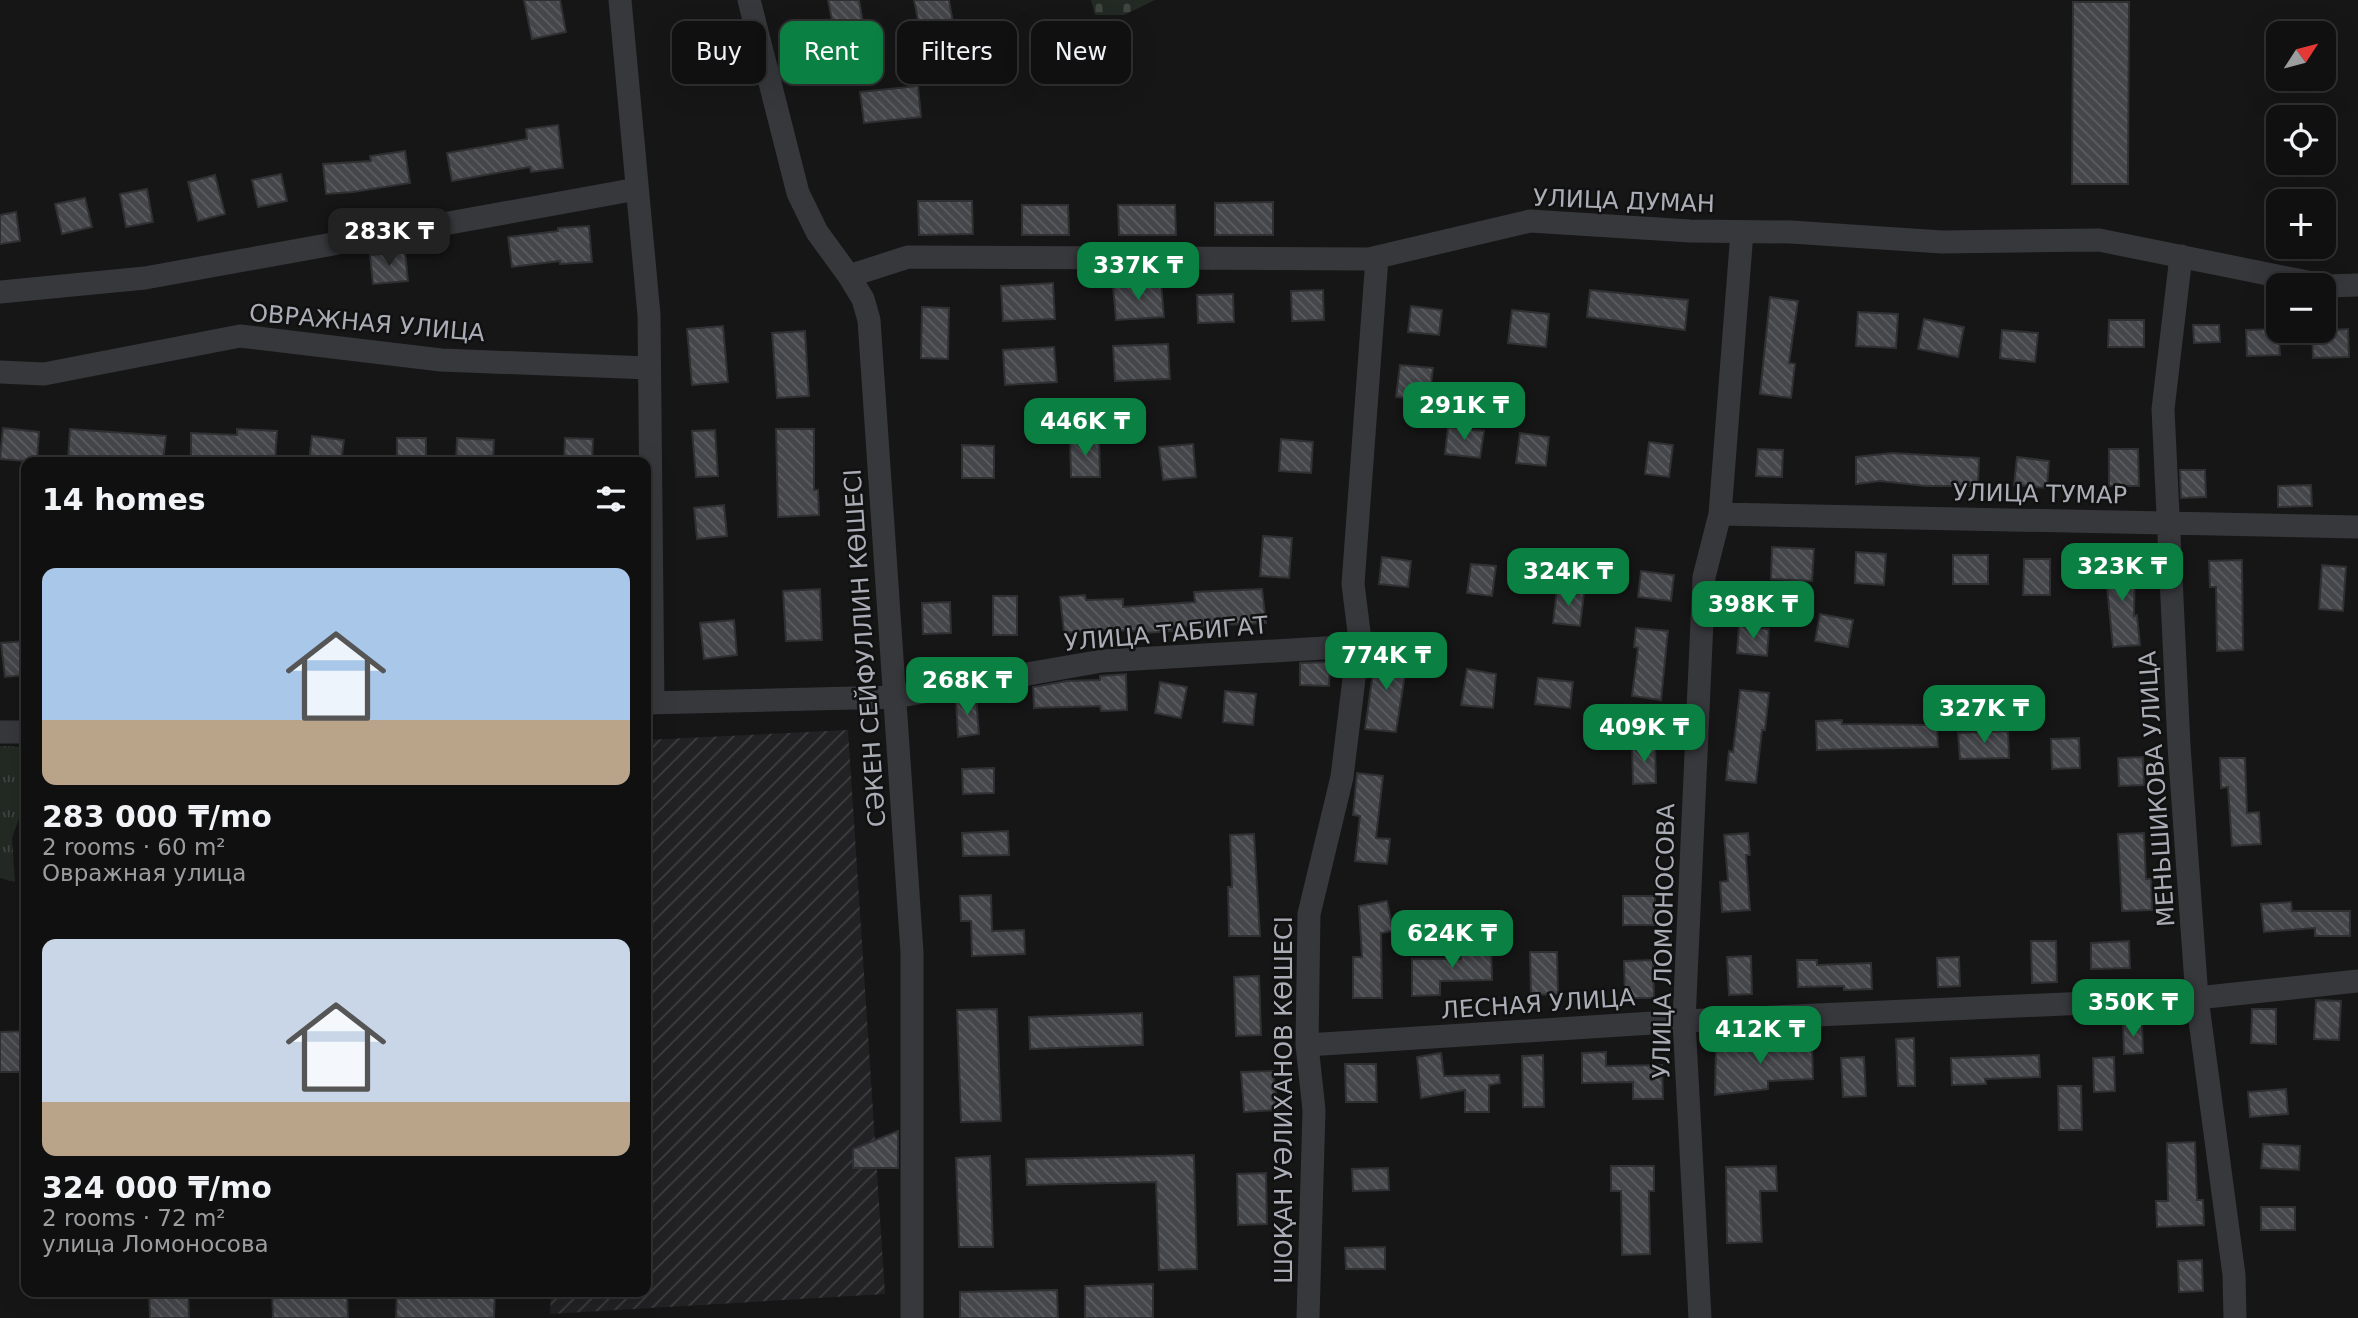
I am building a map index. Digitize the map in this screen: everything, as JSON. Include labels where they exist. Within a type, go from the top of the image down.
[{"type":"street","points":[[620,0],[649,315],[649,457]]},
{"type":"street","name":"СӘКЕН СЕЙФУЛЛИН КӨШЕСІ","points":[[750,0],[798,193],[817,232],[863,299],[870,320],[912,952],[912,1318]]},
{"type":"street","points":[[0,292],[145,278],[637,189]]},
{"type":"street","name":"УЛИЦА ДУМАН","points":[[849,276],[908,257],[1369,260],[1530,221],[1690,231],[1791,232],[1942,242],[2099,240],[2328,286],[2358,285]]},
{"type":"street","name":"УЛИЦА ЛОМОНОСОВА","points":[[1699,1318],[1684,1021],[1704,577],[1720,514],[1742,232]]},
{"type":"street","name":"МЕНЬШИКОВА УЛИЦА","points":[[2181,256],[2163,409],[2179,746],[2197,998],[2234,1275],[2235,1318]]},
{"type":"street","name":"ШОҚАН УӘЛИХАНОВ КӨШЕСІ","points":[[1308,1318],[1314,1110],[1307,1045],[1309,914],[1342,777],[1358,646],[1359,632],[1353,584],[1377,258]]},
{"type":"street","name":"ОВРАЖНАЯ УЛИЦА","points":[[0,372],[44,374],[240,336],[442,360],[649,368]]},
{"type":"street","name":"УЛИЦА ТУМАР","points":[[1720,514],[2358,527]]},
{"type":"street","name":"УЛИЦА ТАБИГАТ","points":[[651,703],[895,697],[1102,661],[1358,646]]},
{"type":"street","points":[[0,732],[21,732]]},
{"type":"street","name":"ЛЕСНАЯ УЛИЦА","points":[[1307,1045],[1684,1021],[2197,998],[2358,981]]},
{"type":"shaded area","points":[[848,730],[885,1294],[550,1314],[551,1297],[651,1297],[651,740]]},
{"type":"green space","points":[[1091,0],[1155,0],[1124,15],[1095,15]]},
{"type":"green space","points":[[0,746],[21,747],[21,813],[12,838],[15,882],[0,878]]},
{"type":"building","points":[[524,0],[560,0],[566,32],[532,39]]},
{"type":"building","points":[[828,0],[859,0],[863,21],[832,21]]},
{"type":"building","points":[[914,0],[949,0],[953,21],[918,21]]},
{"type":"building","points":[[2073,2],[2129,2],[2128,184],[2072,184]]},
{"type":"building","points":[[918,86],[921,117],[864,123],[860,92]]},
{"type":"building","points":[[558,125],[563,168],[531,172],[530,167],[452,181],[447,153],[527,139],[526,129]]},
{"type":"building","points":[[405,151],[410,183],[326,194],[323,164],[371,161],[370,156]]},
{"type":"building","points":[[281,174],[287,201],[258,207],[252,180]]},
{"type":"building","points":[[215,175],[225,214],[198,221],[188,182]]},
{"type":"building","points":[[147,189],[153,222],[126,227],[120,194]]},
{"type":"building","points":[[85,198],[92,227],[62,234],[55,204]]},
{"type":"building","points":[[918,201],[972,201],[973,234],[919,235]]},
{"type":"building","points":[[1273,202],[1273,235],[1215,235],[1215,203]]},
{"type":"building","points":[[1022,205],[1068,205],[1069,235],[1022,235]]},
{"type":"building","points":[[1118,205],[1175,205],[1176,235],[1119,235]]},
{"type":"building","points":[[16,212],[20,241],[0,244],[0,215]]},
{"type":"building","points":[[589,226],[592,262],[560,264],[560,261],[512,267],[508,237],[558,231],[558,228]]},
{"type":"building","points":[[405,252],[408,281],[373,284],[370,255]]},
{"type":"building","points":[[1053,283],[1055,319],[1003,321],[1001,286]]},
{"type":"building","points":[[1161,283],[1164,317],[1116,320],[1113,286]]},
{"type":"building","points":[[1323,290],[1324,320],[1292,321],[1291,291]]},
{"type":"building","points":[[1590,290],[1688,300],[1685,330],[1587,317]]},
{"type":"building","points":[[1233,294],[1234,322],[1198,323],[1197,295]]},
{"type":"building","points":[[1770,297],[1798,301],[1789,363],[1795,364],[1791,398],[1760,394]]},
{"type":"building","points":[[1411,306],[1442,310],[1439,335],[1408,332]]},
{"type":"building","points":[[922,307],[949,308],[948,359],[921,358]]},
{"type":"building","points":[[1512,310],[1549,314],[1546,347],[1508,343]]},
{"type":"building","points":[[1858,312],[1898,314],[1896,348],[1856,346]]},
{"type":"building","points":[[1924,319],[1964,327],[1958,357],[1918,349]]},
{"type":"building","points":[[2109,320],[2144,320],[2144,347],[2108,347]]},
{"type":"building","points":[[2193,325],[2219,325],[2220,342],[2194,343]]},
{"type":"building","points":[[723,326],[728,382],[692,385],[687,329]]},
{"type":"building","points":[[2266,329],[2266,343],[2279,343],[2280,355],[2247,356],[2246,330]]},
{"type":"building","points":[[2348,329],[2349,357],[2313,358],[2312,343],[2336,343],[2336,330]]},
{"type":"building","points":[[2002,330],[2038,333],[2035,362],[2000,358]]},
{"type":"building","points":[[805,331],[809,396],[777,398],[772,333]]},
{"type":"building","points":[[1168,344],[1170,379],[1115,381],[1113,346]]},
{"type":"building","points":[[1054,347],[1057,382],[1005,385],[1003,350]]},
{"type":"building","points":[[1400,365],[1433,368],[1429,401],[1396,397]]},
{"type":"building","points":[[1448,427],[1484,431],[1480,458],[1445,454]]},
{"type":"building","points":[[3,428],[39,432],[37,457],[21,457],[21,461],[0,459]]},
{"type":"building","points":[[70,429],[166,436],[164,457],[68,457]]},
{"type":"building","points":[[237,429],[277,431],[275,457],[191,457],[191,433],[237,435]]},
{"type":"building","points":[[776,429],[814,429],[814,490],[818,490],[819,515],[778,517]]},
{"type":"building","points":[[715,430],[718,476],[696,477],[692,431]]},
{"type":"building","points":[[1520,433],[1549,437],[1546,466],[1516,463]]},
{"type":"building","points":[[312,436],[344,440],[342,457],[310,457]]},
{"type":"building","points":[[397,438],[426,438],[426,457],[397,457]]},
{"type":"building","points":[[457,438],[494,440],[493,457],[456,457]]},
{"type":"building","points":[[565,438],[593,439],[592,457],[564,457]]},
{"type":"building","points":[[1070,439],[1099,439],[1100,477],[1071,477]]},
{"type":"building","points":[[1281,439],[1313,442],[1311,473],[1279,471]]},
{"type":"building","points":[[1649,442],[1673,445],[1669,477],[1645,474]]},
{"type":"building","points":[[1193,444],[1196,477],[1163,480],[1159,447]]},
{"type":"building","points":[[962,445],[994,446],[994,478],[962,478]]},
{"type":"building","points":[[1758,449],[1783,450],[1782,477],[1756,476]]},
{"type":"building","points":[[2109,449],[2138,449],[2139,486],[2109,486]]},
{"type":"building","points":[[1892,453],[1979,458],[1978,486],[1926,486],[1880,481],[1856,484],[1856,457]]},
{"type":"building","points":[[2017,457],[2049,461],[2047,488],[2014,485]]},
{"type":"building","points":[[2180,470],[2205,470],[2206,497],[2181,498]]},
{"type":"building","points":[[2311,485],[2312,506],[2278,507],[2278,486]]},
{"type":"building","points":[[724,505],[727,536],[697,539],[694,508]]},
{"type":"building","points":[[1263,536],[1292,538],[1289,578],[1260,576]]},
{"type":"building","points":[[1772,547],[1814,549],[1812,581],[1771,579]]},
{"type":"building","points":[[1856,552],[1886,554],[1884,585],[1855,583]]},
{"type":"building","points":[[1953,555],[1988,555],[1988,584],[1953,584]]},
{"type":"building","points":[[1382,557],[1411,561],[1408,587],[1379,584]]},
{"type":"building","points":[[2024,559],[2050,559],[2050,595],[2023,595]]},
{"type":"building","points":[[2108,559],[2135,560],[2134,616],[2137,615],[2140,645],[2113,647],[2107,587]]},
{"type":"building","points":[[2242,560],[2243,650],[2217,651],[2216,587],[2210,587],[2209,561]]},
{"type":"building","points":[[1471,564],[1496,566],[1492,596],[1467,593]]},
{"type":"building","points":[[2322,565],[2346,567],[2343,611],[2319,609]]},
{"type":"building","points":[[1641,571],[1674,575],[1671,601],[1638,597]]},
{"type":"building","points":[[820,589],[822,640],[786,641],[783,591]]},
{"type":"building","points":[[1262,589],[1266,623],[1172,627],[1172,631],[1146,633],[1102,630],[1064,633],[1060,597],[1085,595],[1086,600],[1123,599],[1123,607],[1195,602],[1194,592]]},
{"type":"building","points":[[1557,589],[1584,593],[1580,626],[1553,623]]},
{"type":"building","points":[[993,596],[1017,596],[1017,635],[993,635]]},
{"type":"building","points":[[950,602],[951,633],[923,634],[922,603]]},
{"type":"building","points":[[1820,614],[1853,620],[1848,647],[1815,641]]},
{"type":"building","points":[[734,620],[737,655],[704,659],[700,623]]},
{"type":"building","points":[[1739,626],[1769,629],[1767,656],[1737,653]]},
{"type":"building","points":[[1636,628],[1668,631],[1661,700],[1632,696],[1638,648],[1634,647]]},
{"type":"building","points":[[21,641],[21,675],[5,677],[1,643]]},
{"type":"building","points":[[1376,651],[1408,655],[1396,732],[1365,729]]},
{"type":"building","points":[[1330,662],[1329,686],[1300,685],[1300,663]]},
{"type":"building","points":[[1467,669],[1496,674],[1493,708],[1461,705]]},
{"type":"building","points":[[1126,674],[1127,710],[1101,711],[1100,706],[1034,708],[1033,687],[1067,681],[1100,680],[1100,676]]},
{"type":"building","points":[[1538,678],[1573,682],[1570,708],[1535,704]]},
{"type":"building","points":[[1160,682],[1187,687],[1181,718],[1155,713]]},
{"type":"building","points":[[1740,690],[1769,693],[1756,783],[1726,780],[1729,751],[1733,752]]},
{"type":"building","points":[[1225,691],[1256,694],[1253,725],[1223,722]]},
{"type":"building","points":[[976,697],[979,734],[958,737],[956,701]]},
{"type":"building","points":[[1842,720],[1842,724],[1937,725],[1938,747],[1817,750],[1816,721]]},
{"type":"building","points":[[2008,731],[2009,758],[1960,759],[1958,733]]},
{"type":"building","points":[[2079,738],[2080,768],[2052,769],[2051,739]]},
{"type":"building","points":[[1632,745],[1655,745],[1656,783],[1633,784]]},
{"type":"building","points":[[2143,757],[2144,785],[2119,786],[2118,758]]},
{"type":"building","points":[[2220,758],[2245,758],[2247,813],[2259,812],[2261,844],[2232,846],[2228,787],[2221,788]]},
{"type":"building","points":[[994,768],[994,793],[963,794],[962,769]]},
{"type":"building","points":[[1357,773],[1383,776],[1376,838],[1390,839],[1387,864],[1355,861],[1360,816],[1353,815]]},
{"type":"building","points":[[1008,831],[1009,855],[963,856],[962,833]]},
{"type":"building","points":[[1748,833],[1750,855],[1746,855],[1750,910],[1722,912],[1720,882],[1728,881],[1724,835]]},
{"type":"building","points":[[2144,833],[2146,879],[2151,879],[2152,910],[2122,911],[2118,834]]},
{"type":"building","points":[[1254,834],[1260,936],[1229,936],[1228,887],[1232,887],[1230,835]]},
{"type":"building","points":[[991,895],[992,931],[1024,930],[1025,954],[972,956],[971,921],[961,921],[960,896]]},
{"type":"building","points":[[1623,896],[1655,896],[1655,925],[1623,925]]},
{"type":"building","points":[[1387,901],[1393,931],[1381,933],[1382,998],[1353,998],[1353,957],[1362,957],[1359,906]]},
{"type":"building","points":[[2291,902],[2292,911],[2350,911],[2350,936],[2315,936],[2315,928],[2264,932],[2261,904]]},
{"type":"building","points":[[2031,941],[2056,941],[2057,982],[2032,983]]},
{"type":"building","points":[[2129,941],[2130,968],[2091,969],[2091,943]]},
{"type":"building","points":[[1461,944],[1491,944],[1492,980],[1440,981],[1440,995],[1412,996],[1412,959],[1461,959]]},
{"type":"building","points":[[1530,952],[1557,952],[1558,994],[1531,995]]},
{"type":"building","points":[[1751,956],[1752,994],[1729,995],[1727,957]]},
{"type":"building","points":[[1959,957],[1960,986],[1938,987],[1937,958]]},
{"type":"building","points":[[1653,960],[1654,998],[1625,998],[1624,961]]},
{"type":"building","points":[[1797,960],[1817,960],[1817,965],[1871,963],[1872,989],[1844,990],[1844,986],[1798,987]]},
{"type":"building","points":[[1259,976],[1261,1035],[1236,1036],[1234,977]]},
{"type":"building","points":[[2316,1000],[2341,1001],[2339,1040],[2314,1039]]},
{"type":"building","points":[[997,1009],[1001,1121],[961,1122],[957,1010]]},
{"type":"building","points":[[2252,1009],[2276,1009],[2276,1044],[2251,1043]]},
{"type":"building","points":[[1142,1013],[1143,1045],[1030,1049],[1029,1017]]},
{"type":"building","points":[[2142,1024],[2143,1053],[2124,1054],[2123,1025]]},
{"type":"building","points":[[21,1031],[21,1072],[0,1072],[0,1032]]},
{"type":"building","points":[[1914,1038],[1915,1086],[1898,1086],[1896,1039]]},
{"type":"building","points":[[1767,1041],[1767,1046],[1812,1045],[1813,1079],[1768,1081],[1768,1089],[1715,1095],[1716,1044]]},
{"type":"building","points":[[1606,1052],[1606,1066],[1662,1065],[1663,1099],[1633,1099],[1633,1082],[1582,1083],[1582,1053]]},
{"type":"building","points":[[1441,1053],[1444,1076],[1499,1075],[1500,1083],[1489,1085],[1489,1112],[1465,1112],[1465,1090],[1421,1098],[1417,1057]]},
{"type":"building","points":[[1543,1055],[1544,1107],[1523,1107],[1522,1056]]},
{"type":"building","points":[[2039,1055],[2040,1077],[1985,1079],[1986,1084],[1952,1085],[1951,1058]]},
{"type":"building","points":[[1864,1057],[1866,1096],[1843,1097],[1841,1058]]},
{"type":"building","points":[[2114,1057],[2115,1091],[2094,1092],[2093,1058]]},
{"type":"building","points":[[1345,1064],[1376,1064],[1377,1102],[1346,1102]]},
{"type":"building","points":[[1273,1071],[1278,1110],[1244,1112],[1241,1072]]},
{"type":"building","points":[[2058,1086],[2081,1086],[2082,1130],[2059,1130]]},
{"type":"building","points":[[2286,1089],[2288,1114],[2250,1117],[2248,1092]]},
{"type":"building","points":[[898,1131],[898,1168],[853,1168],[853,1149]]},
{"type":"building","points":[[2195,1142],[2197,1200],[2203,1200],[2204,1225],[2157,1227],[2156,1201],[2168,1201],[2167,1143]]},
{"type":"building","points":[[2263,1144],[2300,1146],[2299,1170],[2261,1168]]},
{"type":"building","points":[[1194,1155],[1197,1269],[1159,1270],[1156,1182],[1027,1185],[1026,1159]]},
{"type":"building","points":[[990,1156],[993,1247],[959,1247],[956,1158]]},
{"type":"building","points":[[1611,1166],[1654,1166],[1654,1191],[1649,1191],[1650,1254],[1622,1255],[1621,1191],[1611,1191]]},
{"type":"building","points":[[1776,1166],[1777,1191],[1760,1191],[1762,1242],[1727,1243],[1726,1167]]},
{"type":"building","points":[[1388,1168],[1389,1190],[1353,1191],[1352,1169]]},
{"type":"building","points":[[1266,1173],[1267,1224],[1238,1225],[1237,1174]]},
{"type":"building","points":[[2261,1207],[2295,1207],[2295,1230],[2261,1230]]},
{"type":"building","points":[[1385,1247],[1385,1269],[1346,1269],[1345,1248]]},
{"type":"building","points":[[2202,1260],[2203,1291],[2179,1292],[2178,1261]]},
{"type":"building","points":[[1153,1284],[1153,1318],[1085,1318],[1085,1286]]},
{"type":"building","points":[[1057,1290],[1058,1318],[960,1318],[960,1292]]},
{"type":"building","points":[[149,1297],[188,1297],[189,1318],[150,1318]]},
{"type":"building","points":[[272,1297],[347,1297],[348,1318],[273,1318]]},
{"type":"building","points":[[397,1297],[495,1297],[494,1318],[396,1318]]}]
